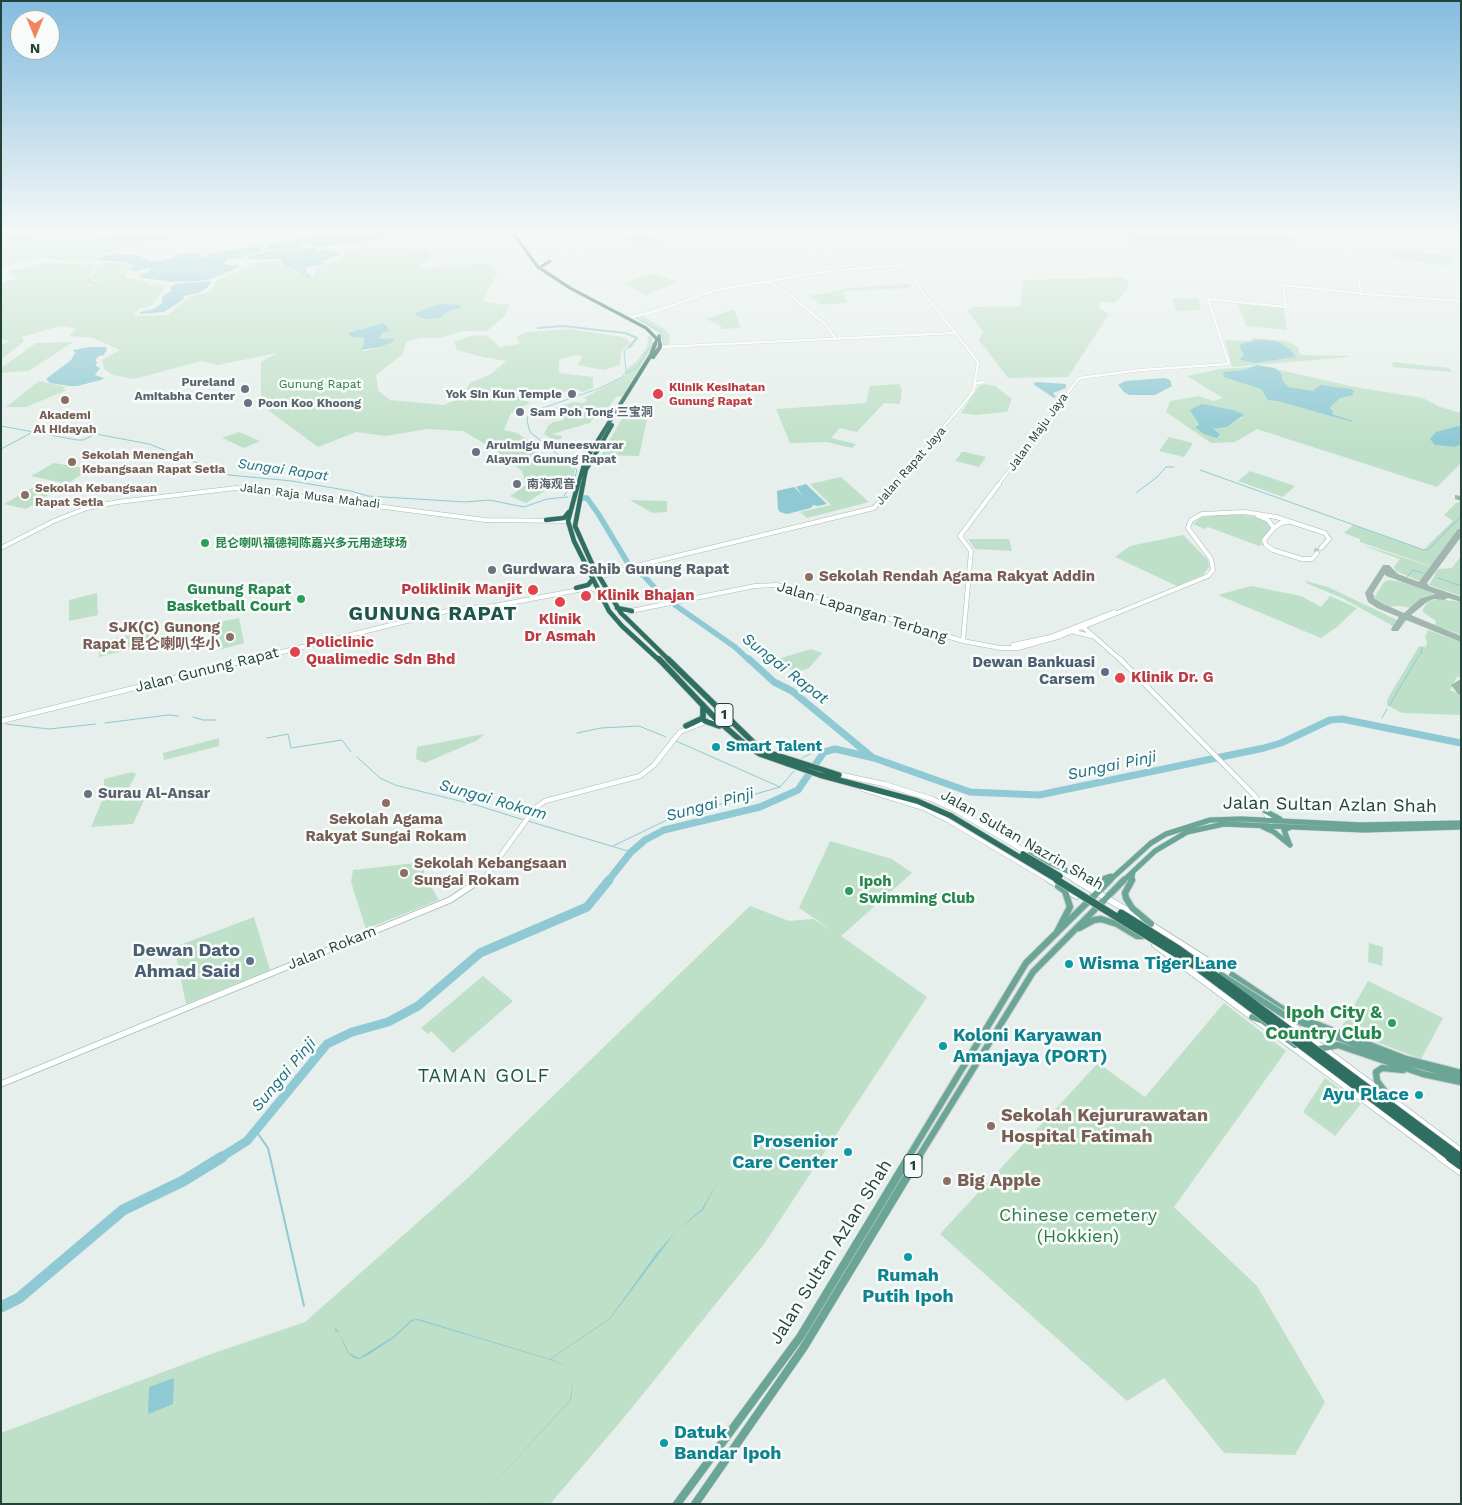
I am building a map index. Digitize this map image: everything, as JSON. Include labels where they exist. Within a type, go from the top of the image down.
[{"type":"highway","points":[[599,303],[633,319]]},
{"type":"highway","points":[[603,303],[658,335],[659,345]]},
{"type":"highway","name":"Jalan Sultan Nazrin Shah","points":[[659,345],[585,461],[571,507],[570,530],[601,597],[613,615],[673,672],[715,717],[748,746],[772,759],[802,766]]},
{"type":"highway","name":"Jalan Sultan Nazrin Shah","points":[[659,345],[595,452],[586,470],[578,504],[575,526],[584,549],[622,614],[754,743],[770,753],[831,777],[917,801],[952,815],[1106,908],[1192,963],[1461,1165]]},
{"type":"highway","points":[[575,526],[569,520],[578,504]]},
{"type":"highway","points":[[546,520],[564,518],[571,507]]},
{"type":"highway","points":[[554,521],[564,522],[570,530]]},
{"type":"highway","points":[[576,588],[588,585],[593,579]]},
{"type":"highway","points":[[596,586],[613,612],[622,614],[632,611]]},
{"type":"highway","points":[[632,611],[618,616],[639,641]]},
{"type":"highway","points":[[695,686],[695,690],[715,710],[715,717],[723,718],[733,727],[737,728]]},
{"type":"highway","points":[[686,726],[704,718],[703,705]]},
{"type":"highway","points":[[705,721],[716,722],[748,746]]},
{"type":"highway","name":"Jalan Sultan Nazrin Shah","points":[[822,773],[835,774],[916,798],[952,815],[1180,950],[1461,1157]]},
{"type":"main road","points":[[1286,821],[1263,811],[1252,821],[1274,832],[1290,845],[1284,830],[1296,826]]},
{"type":"main road","name":"Jalan Sultan Azlan Shah","points":[[677,1504],[800,1337],[1026,963],[1096,892],[1151,842],[1180,828],[1210,820],[1270,822],[1296,826],[1364,830],[1461,828]]},
{"type":"main road","name":"Jalan Sultan Azlan Shah","points":[[694,1504],[804,1347],[893,1198],[1033,972],[1106,897],[1162,845],[1187,832],[1211,825],[1252,821]]},
{"type":"main road","name":"Jalan Sultan Azlan Shah","points":[[1270,822],[1286,821],[1361,825],[1461,823]]},
{"type":"main road","points":[[1030,854],[1085,879],[1099,880],[1114,875]]},
{"type":"main road","points":[[1133,872],[1132,879],[1125,893],[1126,898],[1132,908],[1148,923]]},
{"type":"main road","points":[[1057,933],[1070,907],[1070,902],[1060,886]]},
{"type":"main road","points":[[1068,936],[1088,923],[1101,919],[1112,922],[1137,936],[1142,936]]},
{"type":"main road","points":[[1180,950],[1286,1016],[1383,1056],[1443,1074],[1461,1075]]},
{"type":"main road","points":[[1232,975],[1281,1008],[1316,1024],[1406,1059],[1461,1075]]},
{"type":"main road","points":[[1252,1017],[1263,1021],[1300,1049],[1309,1052],[1338,1045],[1423,1074]]},
{"type":"main road","points":[[1392,1101],[1377,1081],[1377,1070],[1387,1068],[1461,1082]]},
{"type":"street","points":[[633,319],[678,303]]},
{"type":"street","points":[[800,303],[828,327],[836,339]]},
{"type":"street","name":"Jalan Rapat Jaya","points":[[599,577],[636,566],[874,508],[958,413],[973,392],[978,360],[932,303]]},
{"type":"street","name":"Jalan Maju Jaya","points":[[962,641],[971,551],[960,536],[1078,379],[1086,376],[1141,370],[1230,364],[1209,303]]},
{"type":"street","name":"Jalan Maju Jaya","points":[[1249,303],[1286,307],[1285,303]]},
{"type":"street","points":[[659,345],[686,346],[955,333]]},
{"type":"street","points":[[974,384],[984,382]]},
{"type":"street","name":"Jalan Raja Musa Mahadi","points":[[1,546],[86,506],[118,500],[236,486],[485,520],[569,520]]},
{"type":"street","name":"Jalan Raja Musa Mahadi","points":[[1,546],[87,508],[118,502],[236,488],[480,518],[569,520]]},
{"type":"street","name":"Jalan Lapangan Terbang","points":[[1244,512],[1266,519],[1274,528]]},
{"type":"street","name":"Jalan Lapangan Terbang","points":[[632,611],[755,586],[777,584],[962,641],[1000,648],[1018,648],[1036,645],[1072,632],[1205,578],[1212,572],[1214,566],[1211,559],[1189,530],[1191,520],[1208,513],[1244,512],[1293,522],[1324,533],[1329,540],[1321,547]]},
{"type":"street","points":[[1293,522],[1281,523],[1274,528],[1264,540],[1268,547],[1302,559],[1312,559],[1316,553]]},
{"type":"street","name":"Jalan Gunung Rapat","points":[[559,593],[576,588],[596,586]]},
{"type":"street","name":"Jalan Gunung Rapat","points":[[1,721],[454,609],[494,606],[589,588],[595,589],[601,597]]},
{"type":"street","name":"Jalan Lapangan Terbang","points":[[980,645],[1007,646],[1024,644],[1106,615],[1126,610]]},
{"type":"street","points":[[1059,633],[1083,627],[1106,615]]},
{"type":"street","points":[[1092,635],[1088,628],[1093,624]]},
{"type":"street","points":[[1083,627],[1129,667],[1209,749],[1254,796],[1270,822]]},
{"type":"street","points":[[1072,632],[1092,635]]},
{"type":"street","points":[[1007,646],[1018,648],[1024,644]]},
{"type":"street","name":"Jalan Rokam","points":[[1,1084],[450,900],[486,876],[531,814],[545,801],[640,776],[649,770],[674,737],[682,730],[715,717]]},
{"type":"street","name":"Jalan Rokam","points":[[633,778],[648,769],[674,734],[686,726],[715,717]]},
{"type":"street","name":"1","points":[[822,773],[928,810],[1097,908]]},
{"type":"street","name":"1","points":[[835,774],[884,784],[932,800],[957,811],[1106,897]]},
{"type":"street","points":[[1060,886],[1068,886],[1071,882],[1067,876]]},
{"type":"street","points":[[1106,897],[1232,975],[1280,1018],[1461,1151]]},
{"type":"street","points":[[1097,908],[1155,944]]},
{"type":"street","points":[[1148,923],[1130,914],[1124,914],[1120,917],[1461,1172]]},
{"type":"green space","name":"Gunung Rapat","points":[[1,303],[153,303],[151,306],[139,309],[133,316],[168,315],[182,303],[494,303],[509,305],[505,316],[487,331],[464,331],[440,338],[420,338],[406,342],[403,354],[376,375],[378,390],[390,400],[443,405],[461,398],[470,383],[491,374],[506,361],[457,350],[454,342],[470,336],[486,335],[500,347],[520,344],[516,337],[527,332],[569,329],[623,337],[630,342],[621,352],[620,365],[604,370],[577,365],[583,356],[574,355],[559,360],[559,373],[593,377],[593,388],[583,392],[576,389],[557,394],[546,391],[532,391],[513,395],[530,403],[511,413],[504,430],[517,433],[531,442],[539,462],[568,465],[575,470],[574,477],[566,490],[545,491],[526,503],[510,496],[526,485],[522,471],[487,445],[463,431],[427,429],[386,436],[356,432],[318,447],[261,405],[261,362],[277,353],[218,365],[201,361],[134,379],[113,375],[104,369],[102,360],[120,350],[93,338],[69,336],[76,329],[60,326],[22,337],[24,341],[1,360],[1,345],[9,341],[1,339]],"holes":[[[383,323],[387,328],[378,336],[379,339],[395,338],[391,343],[364,351],[359,349],[364,345],[364,337],[349,333]]]},
{"type":"green space","points":[[818,303],[845,303],[820,305]]},
{"type":"green space","points":[[1020,303],[1101,303],[1099,308],[1109,314],[1068,377],[1008,378],[979,340],[983,332],[967,310],[973,307],[1020,306]]},
{"type":"green space","points":[[1174,303],[1199,303],[1201,310],[1177,311]]},
{"type":"green space","points":[[1238,303],[1284,308],[1287,330],[1246,326]]},
{"type":"green space","points":[[734,309],[741,328],[722,329],[720,325],[706,319]]},
{"type":"green space","points":[[643,316],[666,330],[670,336],[669,345],[663,345],[662,338],[657,332],[636,318]]},
{"type":"green space","points":[[648,336],[652,337],[653,346],[623,396],[616,397],[609,407],[598,409],[599,411],[590,423],[552,434],[562,436],[561,439],[554,440],[544,434],[548,426],[553,422],[564,420],[561,415],[563,411],[554,408],[574,402],[583,403],[588,400],[584,398],[626,375],[627,368],[636,362],[647,347]]},
{"type":"green space","points":[[1252,338],[1286,341],[1298,347],[1300,355],[1348,357],[1232,367],[1225,340],[1251,341]],"holes":[[[1277,341],[1290,349],[1296,357],[1254,363],[1240,358],[1244,355],[1246,343]]]},
{"type":"green space","points":[[73,342],[29,371],[1,373],[1,368],[36,343]]},
{"type":"green space","points":[[1392,362],[1449,368],[1452,372],[1393,367]]},
{"type":"green space","points":[[1262,366],[1355,387],[1423,398],[1440,407],[1461,413],[1461,426],[1458,426],[1455,447],[1461,444],[1461,463],[1437,487],[1257,429],[1235,442],[1211,443],[1166,412],[1170,401],[1199,396],[1213,401],[1223,398],[1187,376],[1220,369]],"holes":[[[1225,408],[1234,410],[1243,417],[1227,427],[1213,429],[1213,431],[1195,426]]]},
{"type":"green space","points":[[39,381],[66,387],[62,389],[67,390],[26,407],[6,407]]},
{"type":"green space","points":[[899,384],[902,390],[900,404],[884,403],[857,432],[840,428],[831,438],[856,444],[852,448],[827,442],[790,443],[776,409],[866,403],[870,386]]},
{"type":"green space","points":[[984,384],[995,386],[1012,399],[1007,412],[975,415],[961,413],[978,387]]},
{"type":"green space","points":[[628,408],[649,410],[639,456],[601,455]]},
{"type":"green space","points":[[239,432],[260,441],[244,448],[222,438]]},
{"type":"green space","points":[[1169,437],[1193,443],[1184,457],[1159,451]]},
{"type":"green space","points":[[962,452],[986,457],[979,467],[955,461]]},
{"type":"green space","points":[[54,463],[90,469],[67,484],[31,476]]},
{"type":"green space","points":[[1250,471],[1295,486],[1283,497],[1238,481]]},
{"type":"green space","points":[[841,477],[869,502],[807,518],[800,512],[831,505],[810,484]]},
{"type":"green space","points":[[34,487],[55,491],[26,509],[4,504]]},
{"type":"green space","points":[[630,500],[667,501],[667,512],[652,513]]},
{"type":"green space","points":[[1461,502],[1461,528],[1433,567],[1360,542],[1360,539],[1344,533],[1353,525],[1423,550],[1453,521],[1444,515],[1456,503]]},
{"type":"green space","points":[[1219,514],[1261,518],[1271,525],[1272,528],[1263,538],[1261,542],[1263,545],[1259,546],[1208,527],[1204,529],[1193,524],[1200,518]]},
{"type":"green space","points":[[1183,535],[1208,560],[1209,567],[1203,575],[1177,586],[1115,557],[1130,546]]},
{"type":"green space","points":[[968,539],[1009,539],[1012,551],[975,549]]},
{"type":"green space","points":[[1364,546],[1432,567],[1422,581],[1419,581],[1396,571],[1394,567],[1400,559]]},
{"type":"green space","points":[[1461,556],[1461,596],[1429,585],[1438,569],[1452,568]]},
{"type":"green space","points":[[1389,580],[1402,582],[1438,594],[1422,597],[1413,608],[1389,607],[1376,600],[1375,596],[1384,582]]},
{"type":"green space","points":[[1306,581],[1328,587],[1397,620],[1393,626],[1342,598],[1306,583]]},
{"type":"green space","points":[[1251,586],[1301,596],[1321,607],[1330,596],[1357,608],[1337,627],[1321,638],[1218,595]]},
{"type":"green space","points":[[97,593],[98,615],[69,621],[69,600]]},
{"type":"green space","points":[[1438,599],[1461,602],[1461,635],[1435,625],[1436,621],[1423,612],[1428,602]]},
{"type":"green space","points":[[239,618],[244,643],[219,650],[215,623]]},
{"type":"green space","points":[[151,630],[152,644],[99,657],[99,642]]},
{"type":"green space","points":[[1428,630],[1461,642],[1461,677],[1457,677],[1450,690],[1461,695],[1461,715],[1402,713],[1387,705],[1387,700],[1419,646],[1426,647],[1425,637]]},
{"type":"green space","points":[[811,649],[822,653],[809,668],[795,673],[778,659]]},
{"type":"green space","points":[[484,734],[478,740],[425,763],[416,759],[417,747]]},
{"type":"green space","points":[[219,738],[219,746],[164,760],[163,753]]},
{"type":"green space","points":[[132,772],[136,774],[122,801],[144,800],[133,824],[91,827],[104,796],[104,779]]},
{"type":"green space","points":[[830,841],[892,859],[912,873],[841,936],[927,997],[764,1244],[622,1420],[550,1504],[1,1504],[1,1433],[211,1354],[305,1322],[469,1177],[750,906],[789,921],[813,919],[833,931],[799,908]]},
{"type":"green space","points":[[424,862],[424,874],[439,900],[366,929],[351,882],[353,870]]},
{"type":"green space","points":[[254,917],[270,970],[186,1004],[174,947]]},
{"type":"green space","points":[[1369,943],[1383,947],[1382,966],[1368,962]]},
{"type":"green space","points":[[483,976],[513,1001],[453,1053],[431,1031],[428,1034],[421,1028]]},
{"type":"green space","name":"Ipoh City & Country Club","points":[[1368,981],[1443,1018],[1421,1059],[1341,1028]]},
{"type":"green space","name":"Chinese cemetery (Hokkien)","points":[[1224,1003],[1286,1051],[1174,1207],[1257,1286],[1325,1402],[1295,1455],[1224,1453],[1164,1378],[1127,1401],[940,1234],[1098,1063],[1145,1097]]},
{"type":"green space","points":[[1325,1078],[1361,1104],[1335,1136],[1303,1112]]},
{"type":"water","points":[[162,303],[178,303],[164,312],[140,314],[140,312],[154,309]]},
{"type":"water","points":[[439,304],[460,305],[459,308],[447,312],[440,318],[425,319],[414,314]]},
{"type":"water","points":[[383,323],[390,330],[382,333],[379,339],[395,338],[391,343],[380,347],[359,350],[364,345],[364,337],[352,337],[348,333]]},
{"type":"water","points":[[1257,340],[1277,341],[1290,349],[1296,357],[1255,363],[1241,360],[1240,358],[1244,355],[1239,345]]},
{"type":"water","points":[[106,347],[107,349],[104,355],[99,356],[95,360],[97,362],[96,366],[100,368],[95,375],[104,378],[77,386],[50,383],[46,379],[71,360],[75,353],[73,350]]},
{"type":"water","points":[[1257,365],[1275,368],[1281,373],[1283,381],[1288,387],[1313,391],[1320,385],[1351,389],[1355,392],[1352,393],[1354,395],[1340,398],[1329,408],[1333,411],[1332,414],[1353,421],[1268,400],[1261,389],[1224,377],[1223,372],[1244,370]]},
{"type":"water","points":[[1165,378],[1170,380],[1172,386],[1155,395],[1129,395],[1118,385],[1125,381]]},
{"type":"water","points":[[1036,382],[1066,384],[1066,388],[1053,393],[1056,397],[1054,398],[1033,384]]},
{"type":"water","points":[[1202,404],[1234,410],[1244,415],[1227,427],[1213,429],[1220,434],[1217,438],[1204,434],[1195,427],[1199,424],[1190,410]]},
{"type":"water","points":[[1461,426],[1461,444],[1455,447],[1435,445],[1430,439],[1436,432]]},
{"type":"water","points":[[806,484],[827,504],[813,505],[811,508],[787,514],[780,512],[778,509],[777,491],[794,487],[803,496],[796,487]]},
{"type":"water","points":[[717,1183],[703,1210],[677,1230],[702,1209]]},
{"type":"water","points":[[677,1230],[610,1319],[551,1359],[568,1367],[551,1360],[417,1320],[412,1321],[395,1337],[359,1359],[354,1358],[348,1353],[339,1333],[349,1353],[359,1358],[394,1336],[411,1320],[418,1319],[550,1359],[610,1318],[656,1254]]},
{"type":"water","points":[[574,1377],[571,1400],[475,1504],[570,1400]]},
{"type":"water","points":[[174,1378],[173,1404],[148,1414],[149,1387]]},
{"type":"waterway","points":[[636,318],[660,331],[664,340]]},
{"type":"waterway","points":[[538,328],[563,326],[625,333],[637,338],[631,345]]},
{"type":"waterway","points":[[626,373],[624,351],[629,347]]},
{"type":"waterway","points":[[626,373],[636,369],[649,348]]},
{"type":"waterway","points":[[540,409],[600,388],[626,373]]},
{"type":"waterway","points":[[528,416],[527,421],[530,432],[577,470],[574,481],[564,496]]},
{"type":"waterway","name":"Sungai Rapat","points":[[1,426],[77,440],[83,440],[96,434],[149,444],[229,475],[292,481],[351,491],[368,496],[465,502],[489,500],[524,507],[547,499],[568,497]]},
{"type":"waterway","points":[[1,449],[33,432]]},
{"type":"waterway","points":[[1136,493],[1157,477],[1166,467],[1174,467]]},
{"type":"waterway","points":[[1200,470],[1424,550],[1428,550],[1460,517]]},
{"type":"waterway","name":"Sungai Rapat","points":[[582,498],[587,498],[599,515],[629,565],[644,576],[666,600]]},
{"type":"waterway","points":[[1407,577],[1413,570],[1423,573]]},
{"type":"waterway","points":[[1438,578],[1461,586]]},
{"type":"waterway","name":"Sungai Rapat","points":[[675,605],[735,647],[750,661]]},
{"type":"waterway","points":[[1421,654],[1422,648]]},
{"type":"waterway","points":[[1389,706],[1419,655]]},
{"type":"waterway","name":"Sungai Rapat","points":[[749,659],[774,682],[792,691],[872,757]]},
{"type":"waterway","points":[[1382,718],[1387,709]]},
{"type":"waterway","points":[[105,723],[168,715],[179,716]]},
{"type":"waterway","points":[[193,717],[203,720],[216,720]]},
{"type":"waterway","name":"Sungai Pinji","points":[[608,881],[631,852],[645,840],[664,830],[760,807],[798,790],[824,752],[835,749],[874,758],[970,792],[1039,795],[1264,748],[1281,743],[1330,720],[1342,719],[1461,743]]},
{"type":"waterway","points":[[6,724],[49,729],[96,724]]},
{"type":"waterway","points":[[577,733],[601,728],[639,726],[666,737]]},
{"type":"waterway","points":[[267,738],[288,734],[291,748],[342,740],[351,752]]},
{"type":"waterway","points":[[676,741],[780,787]]},
{"type":"waterway","points":[[802,758],[814,752],[824,752]]},
{"type":"waterway","name":"Sungai Rokam","points":[[357,757],[380,778],[395,785],[476,805],[524,820]]},
{"type":"waterway","points":[[780,787],[794,771]]},
{"type":"waterway","points":[[613,846],[669,819],[780,787]]},
{"type":"waterway","name":"Sungai Rokam","points":[[528,821],[631,852]]},
{"type":"waterway","name":"Sungai Pinji","points":[[220,1158],[247,1141],[327,1044],[352,1032],[388,1022],[418,1006],[480,953],[587,907],[609,880]]},
{"type":"waterway","points":[[256,1131],[268,1148],[304,1306]]},
{"type":"waterway","name":"Sungai Pinji","points":[[1,1307],[19,1298],[123,1210],[183,1181],[222,1157]]},
{"type":"taxiway","points":[[1426,587],[1423,583],[1461,531]]},
{"type":"taxiway","points":[[1395,576],[1386,567],[1369,593],[1371,600],[1380,606],[1405,616]]},
{"type":"taxiway","points":[[1389,574],[1461,600]]},
{"type":"taxiway","points":[[1405,616],[1424,600],[1433,596],[1444,597]]},
{"type":"taxiway","points":[[1395,629],[1405,616]]},
{"type":"taxiway","points":[[1405,616],[1461,639]]},
{"type":"taxiway","points":[[1461,682],[1456,685],[1461,692]]},
{"type":"tunnel","points":[[1315,552],[1318,547]]},
{"type":"place","name":"Pureland Amitabha Center","points":[[245,389]]},
{"type":"place","name":"Yok Sin Kun Temple","points":[[572,394]]},
{"type":"place","name":"Klinik Kesihatan Gunung Rapat","points":[[658,394]]},
{"type":"place","name":"Akademi Al Hidayah","points":[[65,400]]},
{"type":"place","name":"Poon Koo Khoong","points":[[248,403]]},
{"type":"place","name":"Sam Poh Tong 三宝洞","points":[[520,412]]},
{"type":"place","name":"Arulmigu Muneeswarar Alayam Gunung Rapat","points":[[476,452]]},
{"type":"place","name":"Sekolah Menengah Kebangsaan Rapat Setia","points":[[72,462]]},
{"type":"place","name":"南海观音","points":[[517,484]]},
{"type":"place","name":"Sekolah Kebangsaan Rapat Setia","points":[[25,495]]},
{"type":"place","name":"昆仑喇叭福德祠陈嘉兴多元用途球场","points":[[205,543]]},
{"type":"place","name":"Gurdwara Sahib Gunung Rapat","points":[[492,570]]},
{"type":"place","name":"Sekolah Rendah Agama Rakyat Addin","points":[[809,577]]},
{"type":"place","name":"Poliklinik Manjit","points":[[533,590]]},
{"type":"place","name":"Klinik Bhajan","points":[[586,596]]},
{"type":"place","name":"Gunung Rapat Basketball Court","points":[[301,599]]},
{"type":"place","name":"Klinik Dr Asmah","points":[[560,602]]},
{"type":"place","name":"SJK(C) Gunong Rapat 昆仑喇叭华小","points":[[230,637]]},
{"type":"place","name":"Policlinic Qualimedic Sdn Bhd","points":[[295,652]]},
{"type":"place","name":"Dewan Bankuasi Carsem","points":[[1105,672]]},
{"type":"place","name":"Klinik Dr. G","points":[[1120,678]]},
{"type":"place","name":"Smart Talent","points":[[716,747]]},
{"type":"place","name":"Surau Al-Ansar","points":[[88,794]]},
{"type":"place","name":"Sekolah Agama Rakyat Sungai Rokam","points":[[386,803]]},
{"type":"place","name":"Sekolah Kebangsaan Sungai Rokam","points":[[404,873]]},
{"type":"place","name":"Ipoh Swimming Club","points":[[849,891]]},
{"type":"place","name":"Dewan Dato Ahmad Said","points":[[250,961]]},
{"type":"place","name":"Wisma Tiger Lane","points":[[1069,964]]},
{"type":"place","name":"Ipoh City & Country Club","points":[[1392,1023]]},
{"type":"place","name":"Koloni Karyawan Amanjaya (PORT)","points":[[943,1046]]},
{"type":"place","name":"Ayu Place","points":[[1419,1095]]},
{"type":"place","name":"Sekolah Kejururawatan Hospital Fatimah","points":[[991,1126]]},
{"type":"place","name":"Prosenior Care Center","points":[[848,1152]]},
{"type":"place","name":"Big Apple","points":[[947,1181]]},
{"type":"place","name":"Rumah Putih Ipoh","points":[[908,1257]]},
{"type":"place","name":"Datuk Bandar Ipoh","points":[[664,1443]]},
{"type":"district","name":"GUNUNG RAPAT","points":[[433,614]]},
{"type":"district","name":"TAMAN GOLF","points":[[484,1076]]}]
